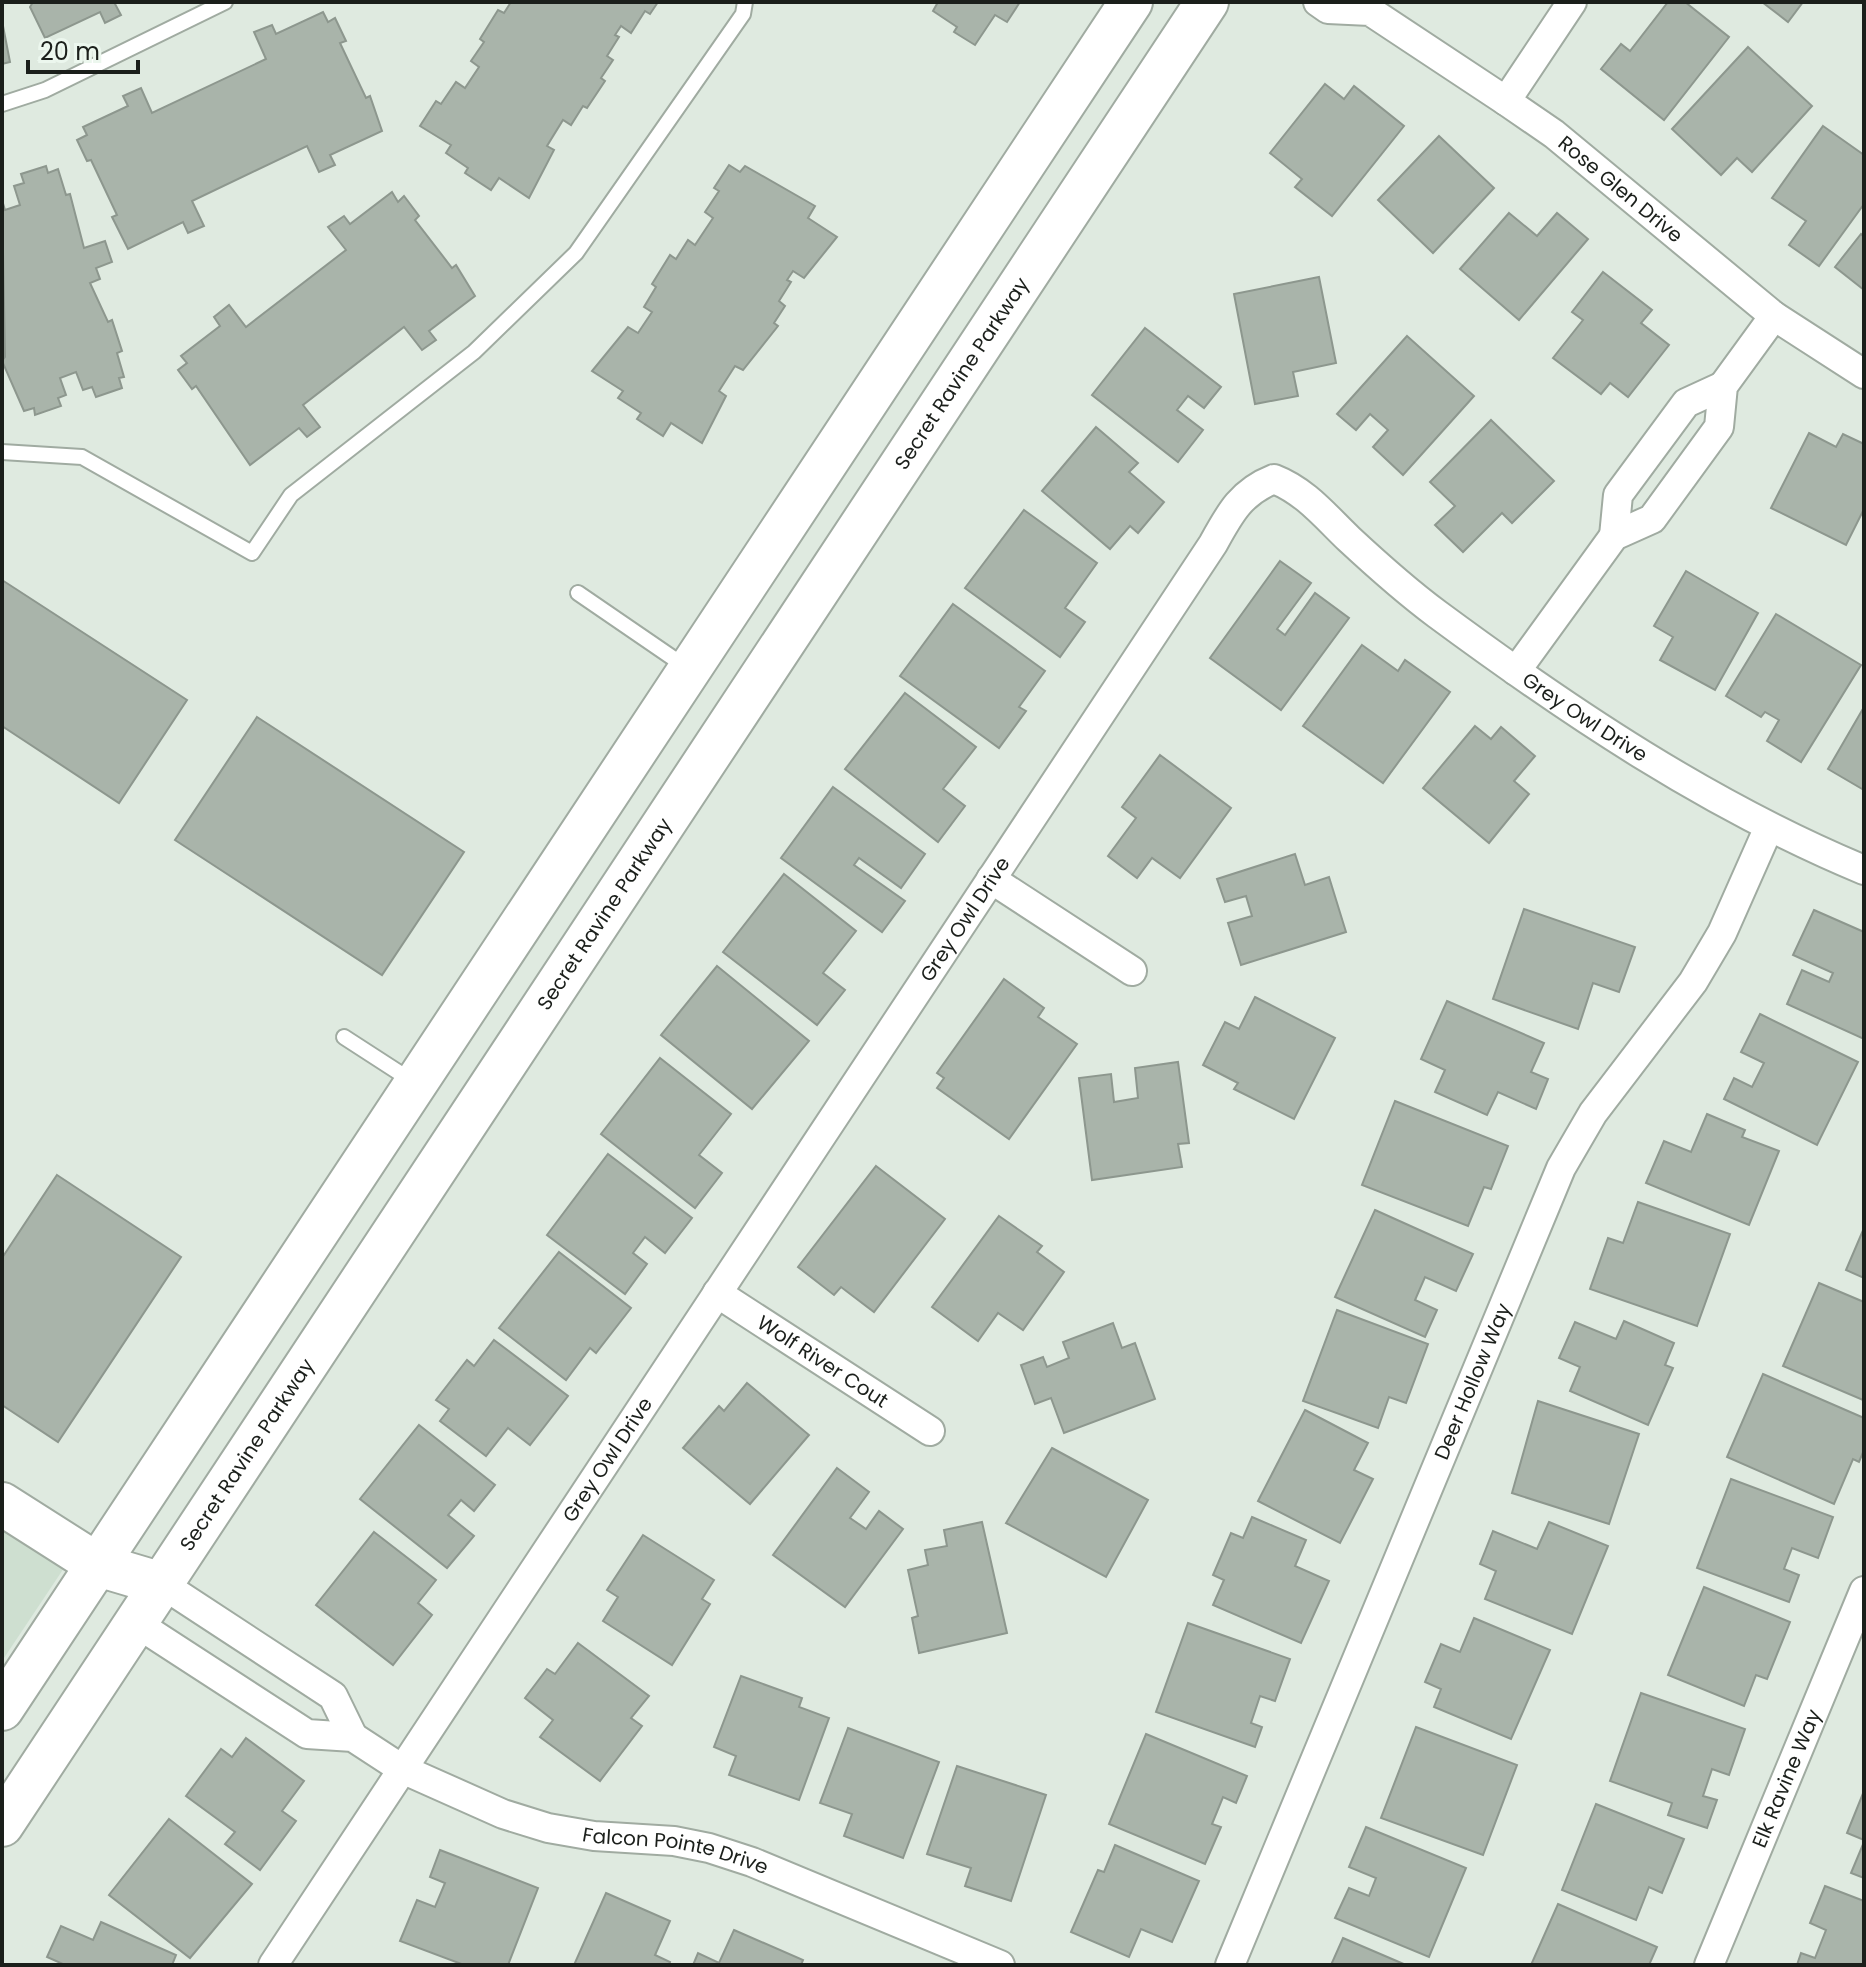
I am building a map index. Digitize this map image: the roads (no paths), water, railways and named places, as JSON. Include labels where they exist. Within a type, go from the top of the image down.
[{"type":"main road","points":[[2,1709],[1131,2]]},
{"type":"main road","name":"Secret Ravine Parkway","points":[[2,1825],[1207,2]]},
{"type":"main road","points":[[2,1504],[98,1565],[162,1584]]},
{"type":"main road","points":[[98,1565],[136,1623]]},
{"type":"street","name":"Rose Glen Drive","points":[[1318,2],[1328,9],[1367,7],[1506,101],[1554,134],[1774,316],[1864,374]]},
{"type":"street","points":[[1506,101],[1572,2]]},
{"type":"street","points":[[1614,536],[1618,495],[1686,403],[1723,386],[1774,316]]},
{"type":"street","points":[[1516,671],[1614,536],[1652,519],[1691,466],[1719,427],[1723,386]]},
{"type":"street","points":[[1657,442],[1691,466]]},
{"type":"street","name":"Grey Owl Drive","points":[[273,1965],[1213,544],[1235,503],[1253,487],[1274,479],[1293,486],[1372,560],[1435,612],[1516,671],[1645,757],[1769,827],[1864,870]]},
{"type":"street","name":"Deer Hollow Way","points":[[1230,1965],[1561,1168],[1601,1102],[1693,982],[1722,933],[1769,827]]},
{"type":"street","points":[[991,879],[1132,971]]},
{"type":"street","name":"Wolf River Cout","points":[[717,1293],[930,1431]]},
{"type":"street","points":[[162,1584],[333,1696],[353,1737]]},
{"type":"street","name":"Elk Ravine Way","points":[[1709,1965],[1864,1591]]},
{"type":"street","name":"Falcon Pointe Drive","points":[[136,1623],[307,1734],[353,1737],[402,1769],[460,1797],[548,1828],[594,1836],[674,1841],[752,1862],[1000,1965]]},
{"type":"street","points":[[233,1686],[259,1647]]},
{"type":"lane","points":[[2,104],[45,90],[225,2]]},
{"type":"lane","points":[[2,452],[82,457],[252,553],[291,495],[474,352],[576,253],[743,14],[745,2]]},
{"type":"lane","points":[[578,593],[689,670]]},
{"type":"lane","points":[[344,1037],[416,1083]]}]
